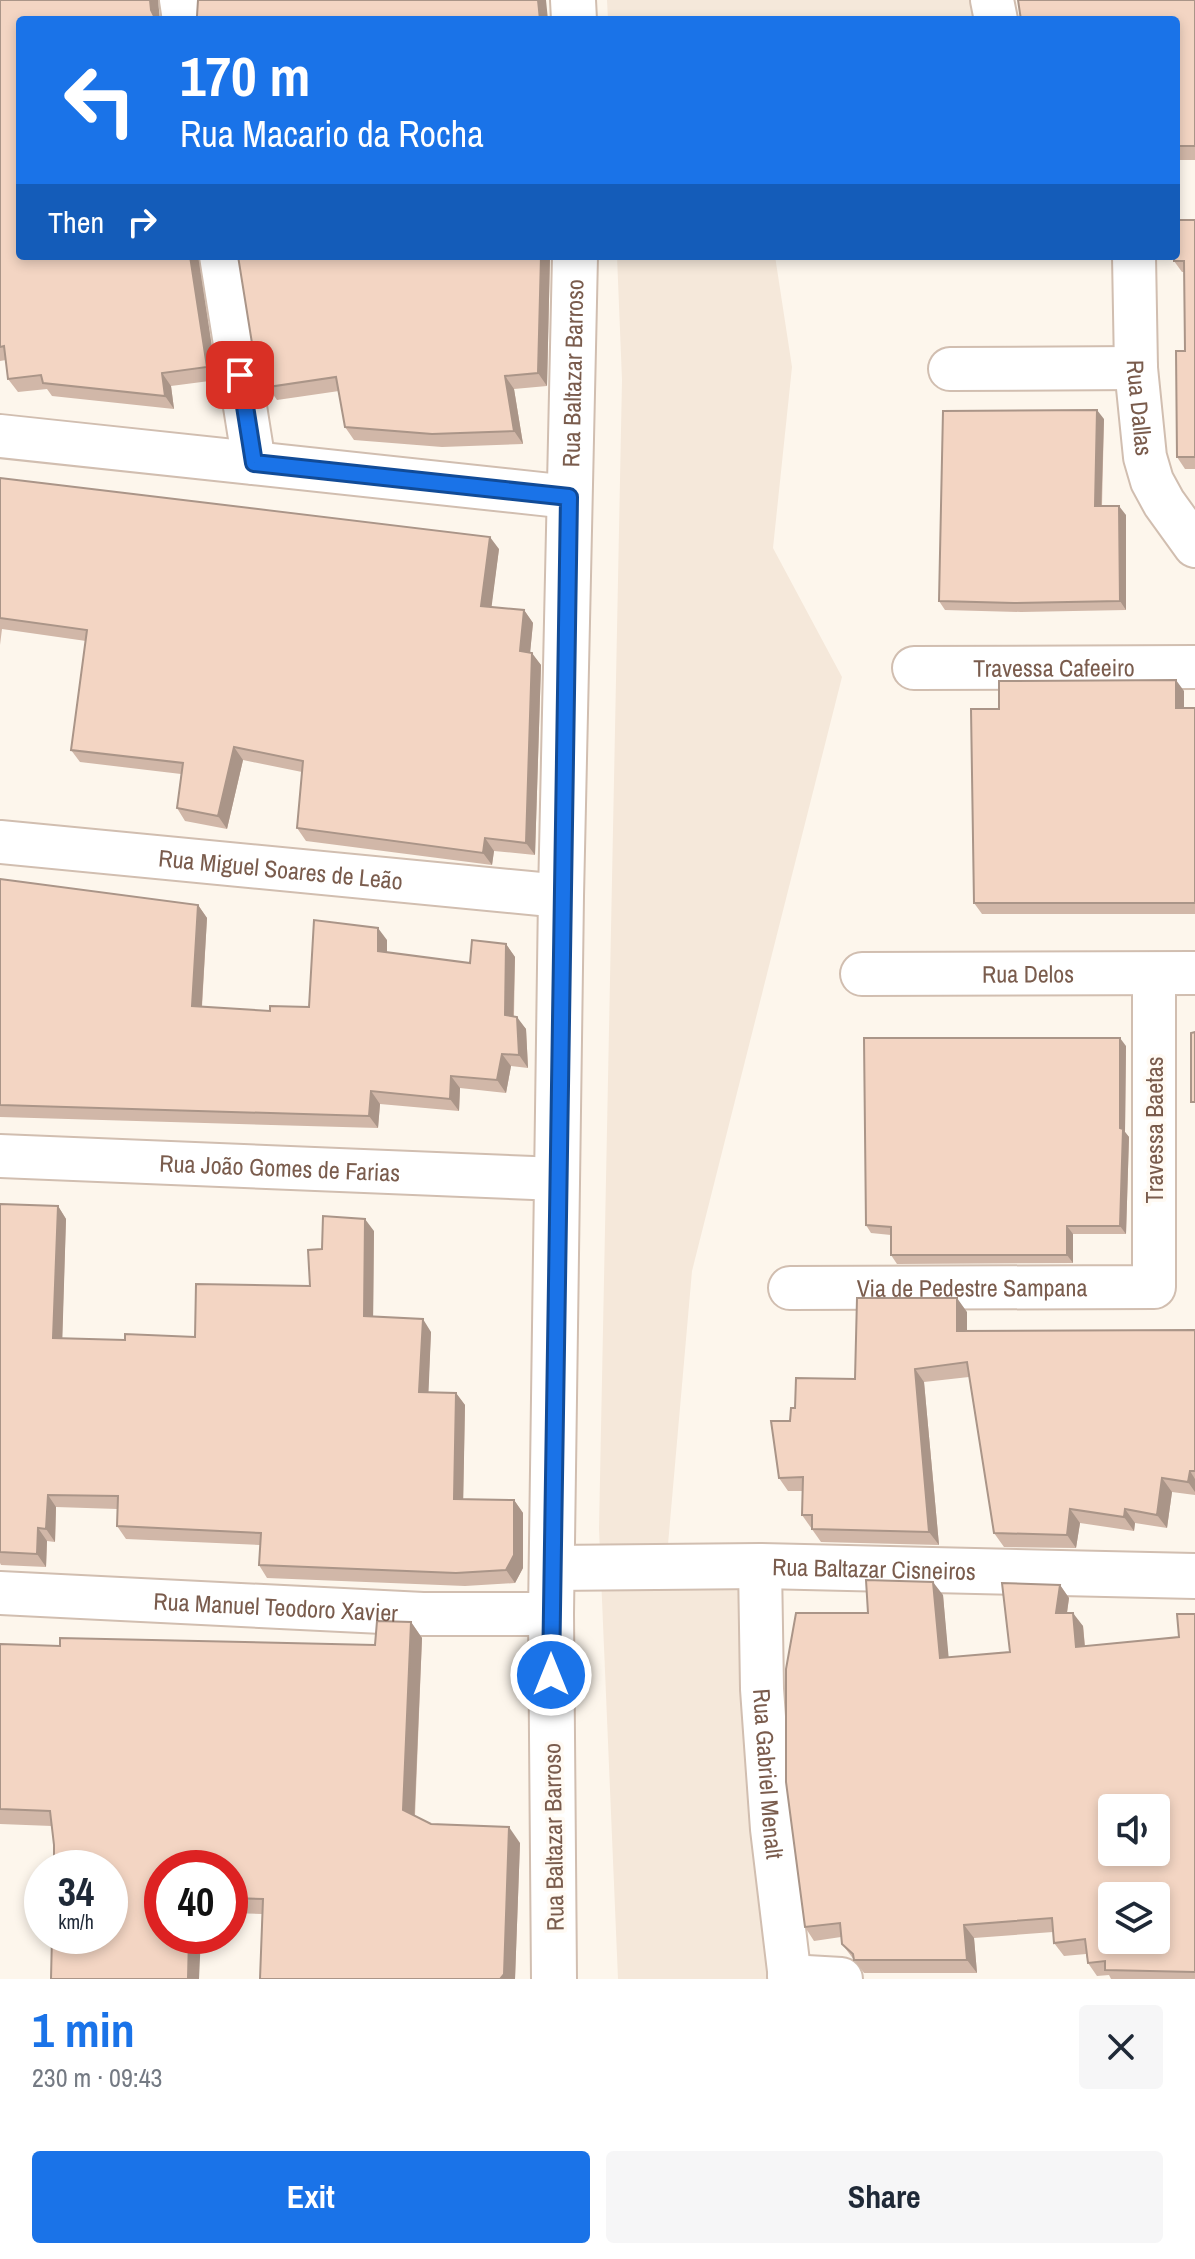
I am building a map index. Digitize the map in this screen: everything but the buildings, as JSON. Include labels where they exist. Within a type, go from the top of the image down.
[{"type":"street","points":[[222,260],[254,463]]},
{"type":"street","name":"Rua Baltazar Barroso","points":[[554,1979],[551,1614],[561,896],[575,260]]},
{"type":"street","name":"Rua Dallas","points":[[1134,260],[1136,368],[1145,457],[1152,481],[1190,533]]},
{"type":"street","points":[[950,369],[1136,368]]},
{"type":"street","points":[[0,436],[569,497]]},
{"type":"street","name":"Travessa Cafeeiro","points":[[914,668],[1195,667]]},
{"type":"street","name":"Rua Miguel Soares de Leão","points":[[0,842],[561,896]]},
{"type":"street","name":"Rua Delos","points":[[862,974],[1195,973]]},
{"type":"street","name":"Travessa Baetas","points":[[1154,974],[1154,1287]]},
{"type":"street","name":"Rua João Gomes de Farias","points":[[0,1156],[558,1179]]},
{"type":"street","name":"Via de Pedestre Sampana","points":[[790,1288],[1154,1287]]},
{"type":"street","name":"Rua Baltazar Cisneiros","points":[[552,1568],[760,1566],[1195,1576]]},
{"type":"street","name":"Rua Gabriel Menalt","points":[[760,1566],[762,1689],[771,1814],[790,1978]]},
{"type":"street","name":"Rua Manuel Teodoro Xavier","points":[[0,1593],[423,1614],[551,1614]]},
{"type":"street","points":[[790,1978],[841,1979]]},
{"type":"shaded area","points":[[607,0],[973,0],[977,16],[608,16]]},
{"type":"shaded area","points":[[617,260],[776,260],[792,367],[773,548],[842,677],[692,1271],[664,1590],[746,1586],[774,1979],[618,1979],[599,1529],[622,380]]},
{"type":"route","points":[[240,375],[254,463],[569,497],[551,1675]]}]
